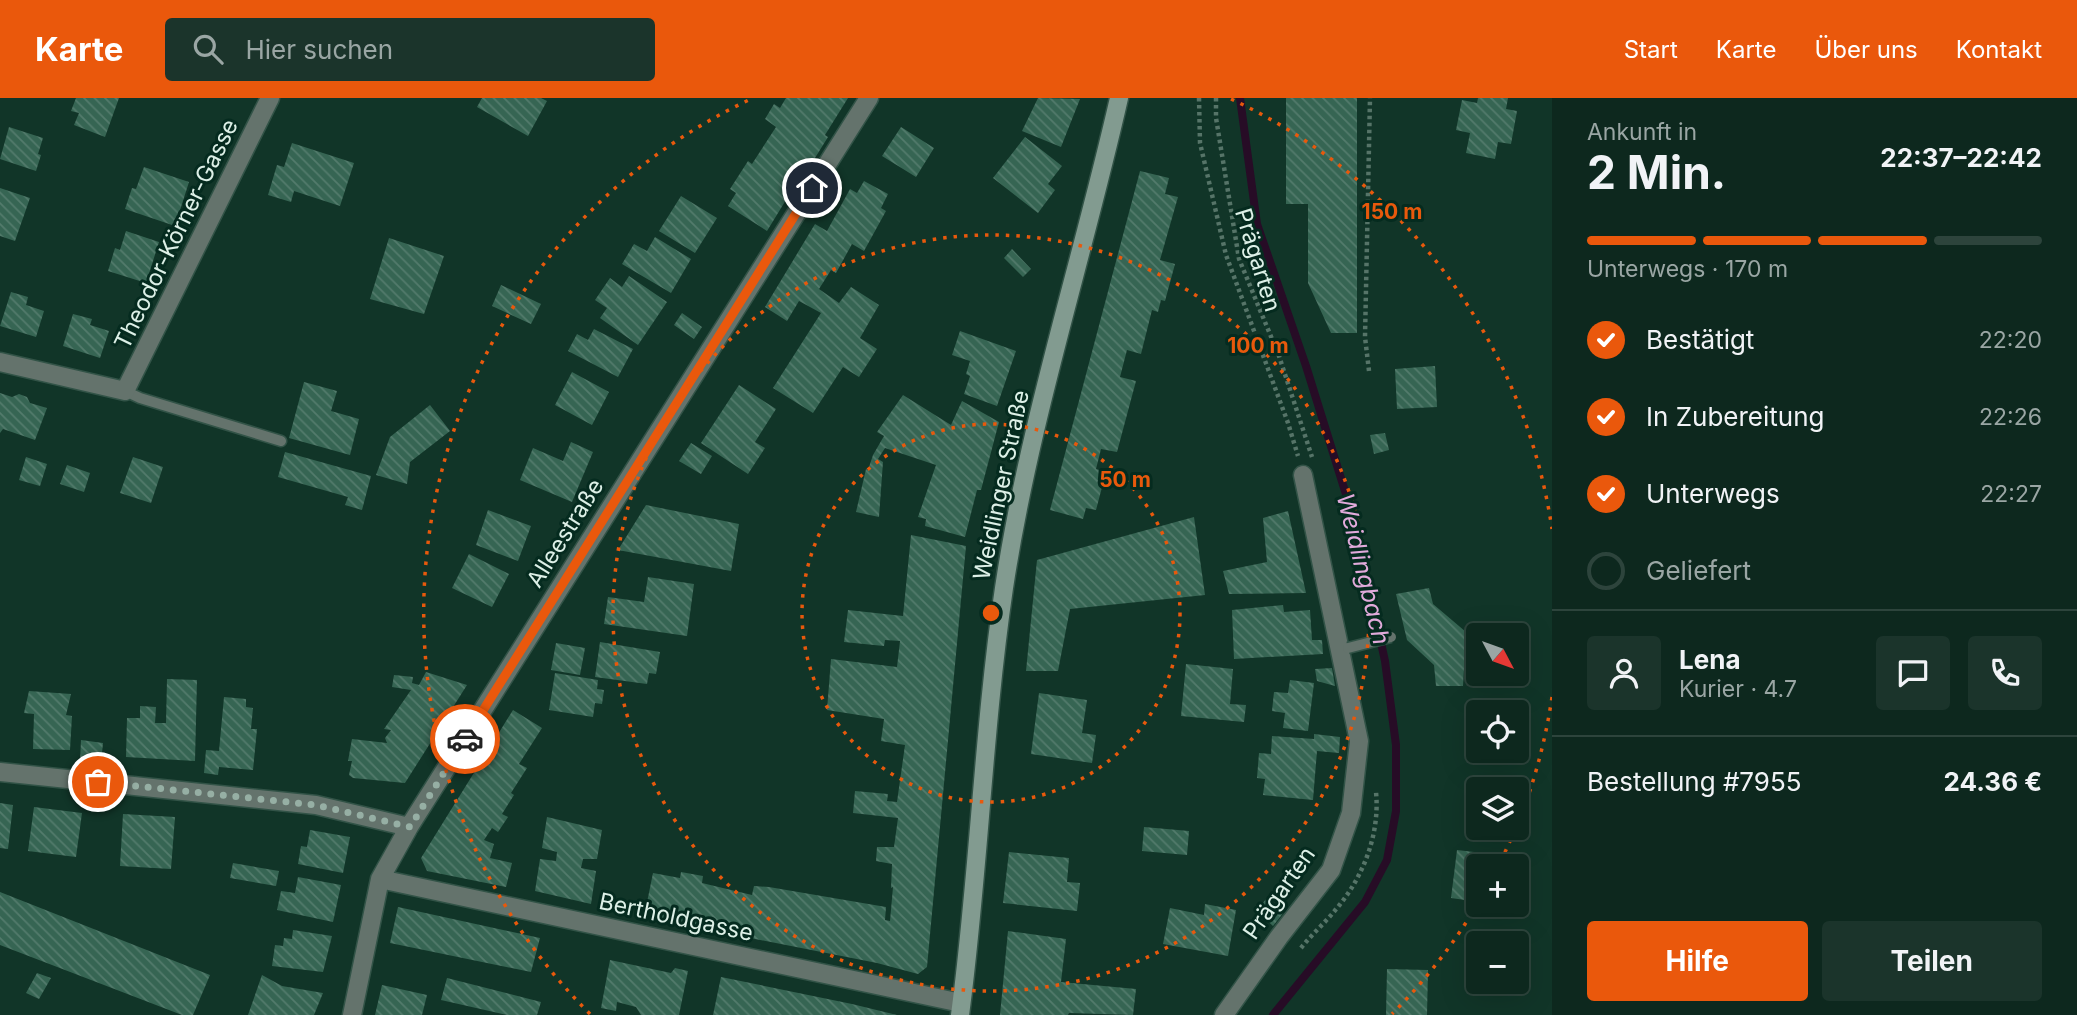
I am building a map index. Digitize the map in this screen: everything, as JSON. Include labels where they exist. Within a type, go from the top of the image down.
[{"type":"main road","name":"Weidlinger Straße","points":[[961,1009],[992,685],[1014,528],[1030,450],[1119,98]]},
{"type":"street","name":"Theodor-Körner-Gasse","points":[[125,391],[270,98]]},
{"type":"street","name":"Alleestraße","points":[[352,1015],[380,880],[410,827],[869,98]]},
{"type":"street","points":[[0,362],[125,391]]},
{"type":"street","name":"Prägarten","points":[[1224,1015],[1331,870],[1351,813],[1359,741],[1344,648],[1303,475]]},
{"type":"street","points":[[0,772],[316,805],[410,827]]},
{"type":"street","name":"Bertholdgasse","points":[[380,880],[961,1009]]},
{"type":"lane","points":[[125,391],[281,442]]},
{"type":"lane","points":[[1344,648],[1391,637]]},
{"type":"path","name":"Prägarten","points":[[1199,98],[1200,143],[1226,255],[1288,423],[1303,475]]},
{"type":"path","points":[[1369,370],[1365,324],[1370,98]]},
{"type":"building","points":[[76,98],[119,98],[105,137],[74,125],[79,113],[71,111]]},
{"type":"building","points":[[482,98],[541,98],[547,101],[528,136],[477,107]]},
{"type":"building","points":[[786,98],[848,98],[825,135],[828,137],[767,231],[728,206],[736,193],[730,189],[748,161],[752,164],[776,127],[765,119],[774,104],[780,108]]},
{"type":"building","points":[[1038,98],[1080,99],[1061,147],[1022,131]]},
{"type":"building","points":[[1286,98],[1357,98],[1357,333],[1331,333],[1308,283],[1308,204],[1286,204]]},
{"type":"building","points":[[1478,98],[1508,98],[1506,109],[1517,111],[1511,144],[1498,142],[1495,159],[1466,153],[1470,133],[1456,130],[1462,100],[1477,103]]},
{"type":"building","points":[[9,127],[43,138],[36,171],[0,159]]},
{"type":"building","points":[[901,127],[934,148],[916,177],[882,156]]},
{"type":"building","points":[[1025,137],[1062,166],[1048,184],[1055,190],[1038,213],[993,178]]},
{"type":"building","points":[[292,143],[354,163],[340,206],[294,191],[291,202],[268,195],[277,165],[284,167]]},
{"type":"building","points":[[144,167],[189,182],[175,226],[125,209],[132,188],[136,189]]},
{"type":"building","points":[[1140,171],[1169,178],[1165,194],[1178,197],[1160,260],[1175,264],[1165,301],[1161,300],[1158,312],[1152,310],[1141,354],[1127,350],[1120,377],[1136,381],[1117,452],[1101,449],[1096,469],[1106,472],[1096,510],[1086,508],[1083,519],[1050,510]]},
{"type":"building","points":[[864,181],[888,194],[881,208],[886,211],[864,251],[852,244],[836,273],[831,270],[819,289],[839,303],[851,287],[879,305],[860,338],[877,349],[859,377],[843,367],[813,413],[773,388],[821,313],[799,301],[787,321],[765,307],[815,224],[827,231],[850,189],[857,193]]},
{"type":"building","points":[[0,188],[30,198],[15,241],[0,236]]},
{"type":"building","points":[[681,196],[717,218],[695,253],[659,231]]},
{"type":"building","points":[[126,231],[159,242],[146,283],[108,271],[115,248],[120,250]]},
{"type":"building","points":[[655,237],[691,259],[671,293],[622,264],[634,244],[647,251]]},
{"type":"building","points":[[389,238],[444,256],[424,314],[370,299]]},
{"type":"building","points":[[1012,249],[1031,269],[1023,277],[1004,258]]},
{"type":"building","points":[[629,276],[667,302],[638,345],[600,318],[607,308],[595,300],[610,278],[622,287]]},
{"type":"building","points":[[501,285],[541,304],[531,324],[492,306]]},
{"type":"building","points":[[11,292],[28,297],[26,305],[44,311],[36,337],[0,326]]},
{"type":"building","points":[[682,313],[702,327],[694,339],[674,325]]},
{"type":"building","points":[[73,314],[92,319],[90,325],[109,331],[100,358],[63,346]]},
{"type":"building","points":[[594,329],[633,349],[618,377],[568,351],[577,334],[588,340]]},
{"type":"building","points":[[960,331],[1016,351],[997,406],[964,394],[970,376],[966,374],[970,361],[952,355]]},
{"type":"building","points":[[1435,366],[1437,407],[1397,409],[1395,369]]},
{"type":"building","points":[[572,372],[609,392],[592,425],[555,405]]},
{"type":"building","points":[[304,382],[337,391],[331,411],[359,419],[350,455],[289,438]]},
{"type":"building","points":[[739,385],[776,409],[755,442],[765,448],[748,474],[701,443]]},
{"type":"building","points":[[0,393],[12,397],[19,394],[27,397],[30,403],[47,408],[35,440],[3,429],[0,433]]},
{"type":"building","points":[[903,395],[951,425],[962,401],[999,422],[965,537],[925,526],[926,519],[918,517],[936,465],[885,448],[878,459],[883,462],[879,517],[856,512],[866,469],[868,470],[884,436],[877,432]]},
{"type":"building","points":[[430,405],[450,431],[410,462],[407,484],[376,475],[390,437]]},
{"type":"building","points":[[1385,433],[1389,450],[1374,454],[1370,435]]},
{"type":"building","points":[[571,442],[593,452],[572,502],[520,480],[533,448],[563,461]]},
{"type":"building","points":[[691,443],[712,456],[701,474],[679,461]]},
{"type":"building","points":[[285,452],[371,476],[362,510],[345,505],[348,497],[278,477]]},
{"type":"building","points":[[26,457],[47,464],[40,486],[19,480]]},
{"type":"building","points":[[133,457],[163,467],[151,503],[120,493]]},
{"type":"building","points":[[67,465],[90,473],[84,492],[60,484]]},
{"type":"building","points":[[646,505],[739,524],[731,571],[618,550]]},
{"type":"building","points":[[488,510],[531,526],[518,561],[476,545]]},
{"type":"building","points":[[1288,511],[1306,593],[1229,594],[1223,571],[1267,562],[1263,518]]},
{"type":"building","points":[[1194,517],[1205,595],[1070,609],[1058,671],[1026,671],[1037,560]]},
{"type":"building","points":[[911,535],[966,546],[927,967],[918,974],[877,963],[644,917],[653,873],[680,878],[681,872],[703,876],[702,883],[752,895],[754,886],[769,887],[886,907],[885,920],[890,921],[892,864],[876,861],[877,847],[894,847],[898,818],[853,813],[855,791],[888,794],[887,801],[897,802],[905,745],[881,741],[884,719],[827,710],[831,659],[897,667],[900,641],[885,640],[884,646],[844,642],[848,610],[903,616]]},
{"type":"building","points":[[469,554],[509,574],[492,607],[452,588]]},
{"type":"building","points":[[648,577],[694,584],[687,636],[604,624],[608,597],[644,602]]},
{"type":"building","points":[[1429,588],[1433,604],[1466,632],[1463,686],[1436,686],[1434,665],[1407,640],[1396,594]]},
{"type":"building","points":[[1283,605],[1284,612],[1310,610],[1312,640],[1322,640],[1323,654],[1234,659],[1232,610]]},
{"type":"building","points":[[600,642],[660,652],[656,674],[649,673],[647,684],[595,677]]},
{"type":"building","points":[[556,643],[585,648],[580,675],[551,670]]},
{"type":"building","points":[[1186,664],[1233,669],[1230,704],[1246,705],[1244,722],[1181,716]]},
{"type":"building","points":[[1332,668],[1335,686],[1317,681],[1315,669]]},
{"type":"building","points":[[426,672],[467,685],[405,783],[353,778],[349,775],[352,761],[348,761],[352,739],[387,743],[385,738],[391,730],[384,729],[411,690],[392,687],[394,675],[413,677],[412,683],[419,685]]},
{"type":"building","points":[[555,673],[598,680],[597,689],[604,690],[602,704],[595,703],[593,717],[549,710]]},
{"type":"building","points":[[167,679],[197,680],[195,761],[126,757],[127,718],[140,718],[140,706],[156,707],[155,723],[166,723]]},
{"type":"building","points":[[1290,680],[1314,683],[1308,731],[1283,728],[1285,713],[1272,711],[1274,692],[1288,693]]},
{"type":"building","points":[[29,691],[71,694],[66,715],[72,716],[70,750],[33,749],[34,714],[24,713]]},
{"type":"building","points":[[1039,693],[1087,700],[1082,733],[1096,735],[1092,763],[1031,754]]},
{"type":"building","points":[[224,697],[246,699],[246,707],[253,708],[251,729],[257,729],[253,770],[219,767],[218,775],[204,773],[206,750],[219,751]]},
{"type":"building","points":[[513,710],[542,728],[519,764],[527,768],[511,793],[514,795],[502,814],[508,817],[498,832],[492,828],[484,840],[494,844],[490,858],[512,863],[506,887],[427,871],[421,858]]},
{"type":"building","points":[[1314,734],[1340,737],[1339,753],[1317,751],[1313,800],[1263,795],[1265,779],[1257,778],[1259,753],[1271,754],[1272,736],[1314,739]]},
{"type":"building","points":[[81,740],[103,743],[101,763],[80,762]]},
{"type":"building","points":[[0,803],[13,805],[8,849],[0,848]]},
{"type":"building","points":[[34,807],[82,813],[76,857],[28,851]]},
{"type":"building","points":[[123,814],[175,817],[171,869],[120,866]]},
{"type":"building","points":[[547,817],[602,830],[597,859],[583,859],[581,868],[596,871],[591,904],[535,891],[540,859],[556,861],[557,852],[542,848]]},
{"type":"building","points":[[1144,827],[1189,831],[1187,855],[1142,851]]},
{"type":"building","points":[[310,830],[350,837],[343,873],[298,864],[301,846],[307,847]]},
{"type":"building","points":[[1457,850],[1491,854],[1466,854],[1466,900],[1451,898]]},
{"type":"building","points":[[1009,852],[1069,858],[1067,882],[1080,883],[1077,911],[1003,903]]},
{"type":"building","points":[[233,863],[279,871],[276,886],[230,878]]},
{"type":"building","points":[[298,877],[341,885],[333,922],[277,910],[281,891],[295,893]]},
{"type":"building","points":[[0,892],[210,975],[193,1015],[182,1015],[0,945]]},
{"type":"building","points":[[1267,898],[1284,912],[1273,926],[1256,911]]},
{"type":"building","points":[[1205,904],[1236,910],[1228,956],[1163,944],[1170,908],[1204,915]]},
{"type":"building","points":[[398,907],[540,938],[531,972],[390,943]]},
{"type":"building","points":[[293,930],[332,936],[323,972],[272,966],[275,945],[283,946],[284,938],[292,939]]},
{"type":"building","points":[[1008,931],[1066,939],[1061,982],[1136,989],[1133,1015],[1000,1015]]},
{"type":"building","points":[[610,960],[671,973],[675,968],[688,971],[679,1015],[641,1015],[636,1007],[617,1002],[616,1011],[601,1008]]},
{"type":"building","points":[[1387,969],[1428,970],[1427,1015],[1386,1015]]},
{"type":"building","points":[[37,973],[51,978],[39,999],[26,993]]},
{"type":"building","points":[[262,975],[282,986],[323,993],[314,1015],[248,1015]]},
{"type":"building","points":[[721,977],[852,1004],[897,1015],[713,1015]]},
{"type":"building","points":[[447,978],[541,1002],[537,1015],[507,1015],[441,1000]]},
{"type":"building","points":[[382,985],[427,995],[422,1015],[375,1015]]},
{"type":"waterway","name":"Weidlingbach","points":[[1240,98],[1257,224],[1306,366],[1354,520],[1385,661],[1396,745],[1396,811],[1387,860],[1365,902],[1273,1015]]},
{"type":"way so far","points":[[98,782],[316,805],[410,827],[465,739]]},
{"type":"route","points":[[465,739],[812,188]]}]
